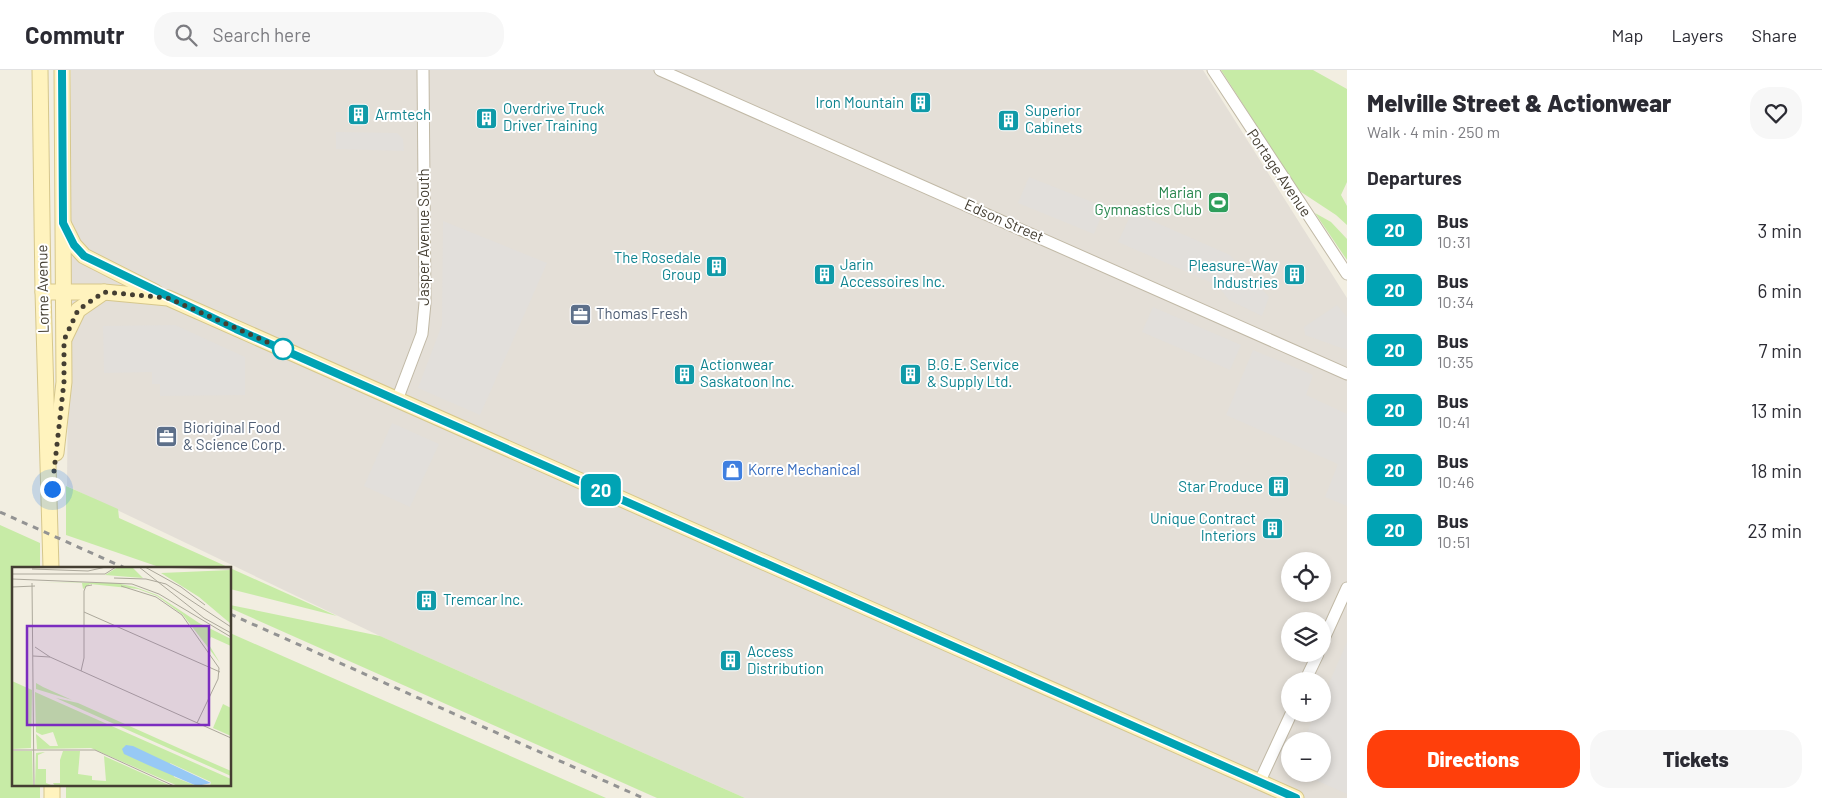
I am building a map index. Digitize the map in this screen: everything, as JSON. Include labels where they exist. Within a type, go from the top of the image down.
[{"type":"street","name":"Lorne Avenue","points":[[40,70],[43,292],[51,567]]},
{"type":"street","name":"Lorne Avenue","points":[[50,507],[64,382],[62,70]]},
{"type":"street","name":"Jasper Avenue South","points":[[397,400],[422,334],[425,303],[423,70]]},
{"type":"street","name":"Edson Street","points":[[660,70],[1347,374]]},
{"type":"street","name":"Portage Avenue","points":[[1213,70],[1347,274]]},
{"type":"street","points":[[63,223],[74,245],[84,256],[168,298],[1296,798]]},
{"type":"street","points":[[43,292],[104,292],[168,298]]},
{"type":"street","points":[[64,340],[78,310],[104,292]]},
{"type":"street","points":[[1331,623],[1347,588]]},
{"type":"street","points":[[1260,783],[1287,722]]},
{"type":"shaded area","points":[[71,70],[1203,70],[1347,298],[1347,798],[745,798],[382,637],[67,486]]},
{"type":"shaded area","points":[[336,132],[397,133],[403,139],[404,151],[336,149]]},
{"type":"shaded area","points":[[1029,177],[1105,207],[1094,234],[1018,203]]},
{"type":"shaded area","points":[[1132,212],[1230,255],[1269,297],[1262,316],[1229,300],[1217,285],[1118,242]]},
{"type":"shaded area","points":[[443,221],[547,263],[480,415],[418,388],[442,325]]},
{"type":"shaded area","points":[[1337,305],[1347,317],[1347,350],[1305,335],[1304,327]]},
{"type":"shaded area","points":[[1153,307],[1241,345],[1230,370],[1142,332]]},
{"type":"shaded area","points":[[175,325],[245,357],[245,395],[160,396],[160,384],[152,384],[152,372],[104,373],[103,326]]},
{"type":"shaded area","points":[[1253,350],[1313,375],[1306,395],[1347,414],[1347,506],[1325,497],[1338,464],[1226,415]]},
{"type":"shaded area","points":[[392,423],[439,444],[410,507],[364,486]]},
{"type":"shaded area","points":[[1347,642],[1347,794],[1320,782],[1331,782],[1331,732],[1307,732],[1311,722],[1331,722],[1331,679]]},
{"type":"green space","points":[[1221,70],[1313,70],[1347,89],[1347,182],[1341,195],[1347,206],[1347,225],[1336,215],[1298,190]]},
{"type":"green space","points":[[1315,213],[1331,222],[1347,239],[1347,260]]},
{"type":"green space","points":[[66,486],[118,509],[119,518],[228,567],[159,567],[66,535]]},
{"type":"green space","points":[[0,525],[40,543],[40,567],[12,567],[12,786],[40,786],[40,798],[0,798]]},
{"type":"green space","points":[[231,568],[337,616],[231,589]]},
{"type":"green space","points":[[231,605],[380,636],[745,798],[657,798],[231,608]]},
{"type":"green space","points":[[231,633],[606,798],[66,798],[66,786],[231,786]]},
{"type":"railway","points":[[0,512],[123,567]]},
{"type":"railway","points":[[231,614],[643,798]]},
{"type":"bus line","name":"20","points":[[62,70],[63,223],[74,245],[84,256],[126,278],[236,329],[1296,798]]},
{"type":"place","name":"Iron Mountain","points":[[920,103]]},
{"type":"place","name":"Armtech","points":[[359,115]]},
{"type":"place","name":"Overdrive Truck Driver Training","points":[[487,118]]},
{"type":"place","name":"Superior Cabinets","points":[[1009,120]]},
{"type":"place","name":"Marian Gymnastics Club","points":[[1218,202]]},
{"type":"place","name":"The Rosedale Group","points":[[717,267]]},
{"type":"place","name":"Jarin Accessoires Inc.","points":[[824,274]]},
{"type":"place","name":"Pleasure-Way Industries","points":[[1294,275]]},
{"type":"place","name":"Thomas Fresh","points":[[580,314]]},
{"type":"place","name":"Actionwear Saskatoon Inc.","points":[[684,374]]},
{"type":"place","name":"B.G.E. Service & Supply Ltd.","points":[[911,374]]},
{"type":"place","name":"Bioriginal Food & Science Corp.","points":[[167,437]]},
{"type":"place","name":"Korre Mechanical","points":[[732,470]]},
{"type":"place","name":"Star Produce","points":[[1279,487]]},
{"type":"place","name":"Unique Contract Interiors","points":[[1272,528]]},
{"type":"place","name":"Tremcar Inc.","points":[[427,600]]},
{"type":"place","name":"Access Distribution","points":[[731,661]]},
{"type":"route","points":[[52,489],[64,382],[64,340],[78,310],[104,292],[168,298],[283,349]]}]
